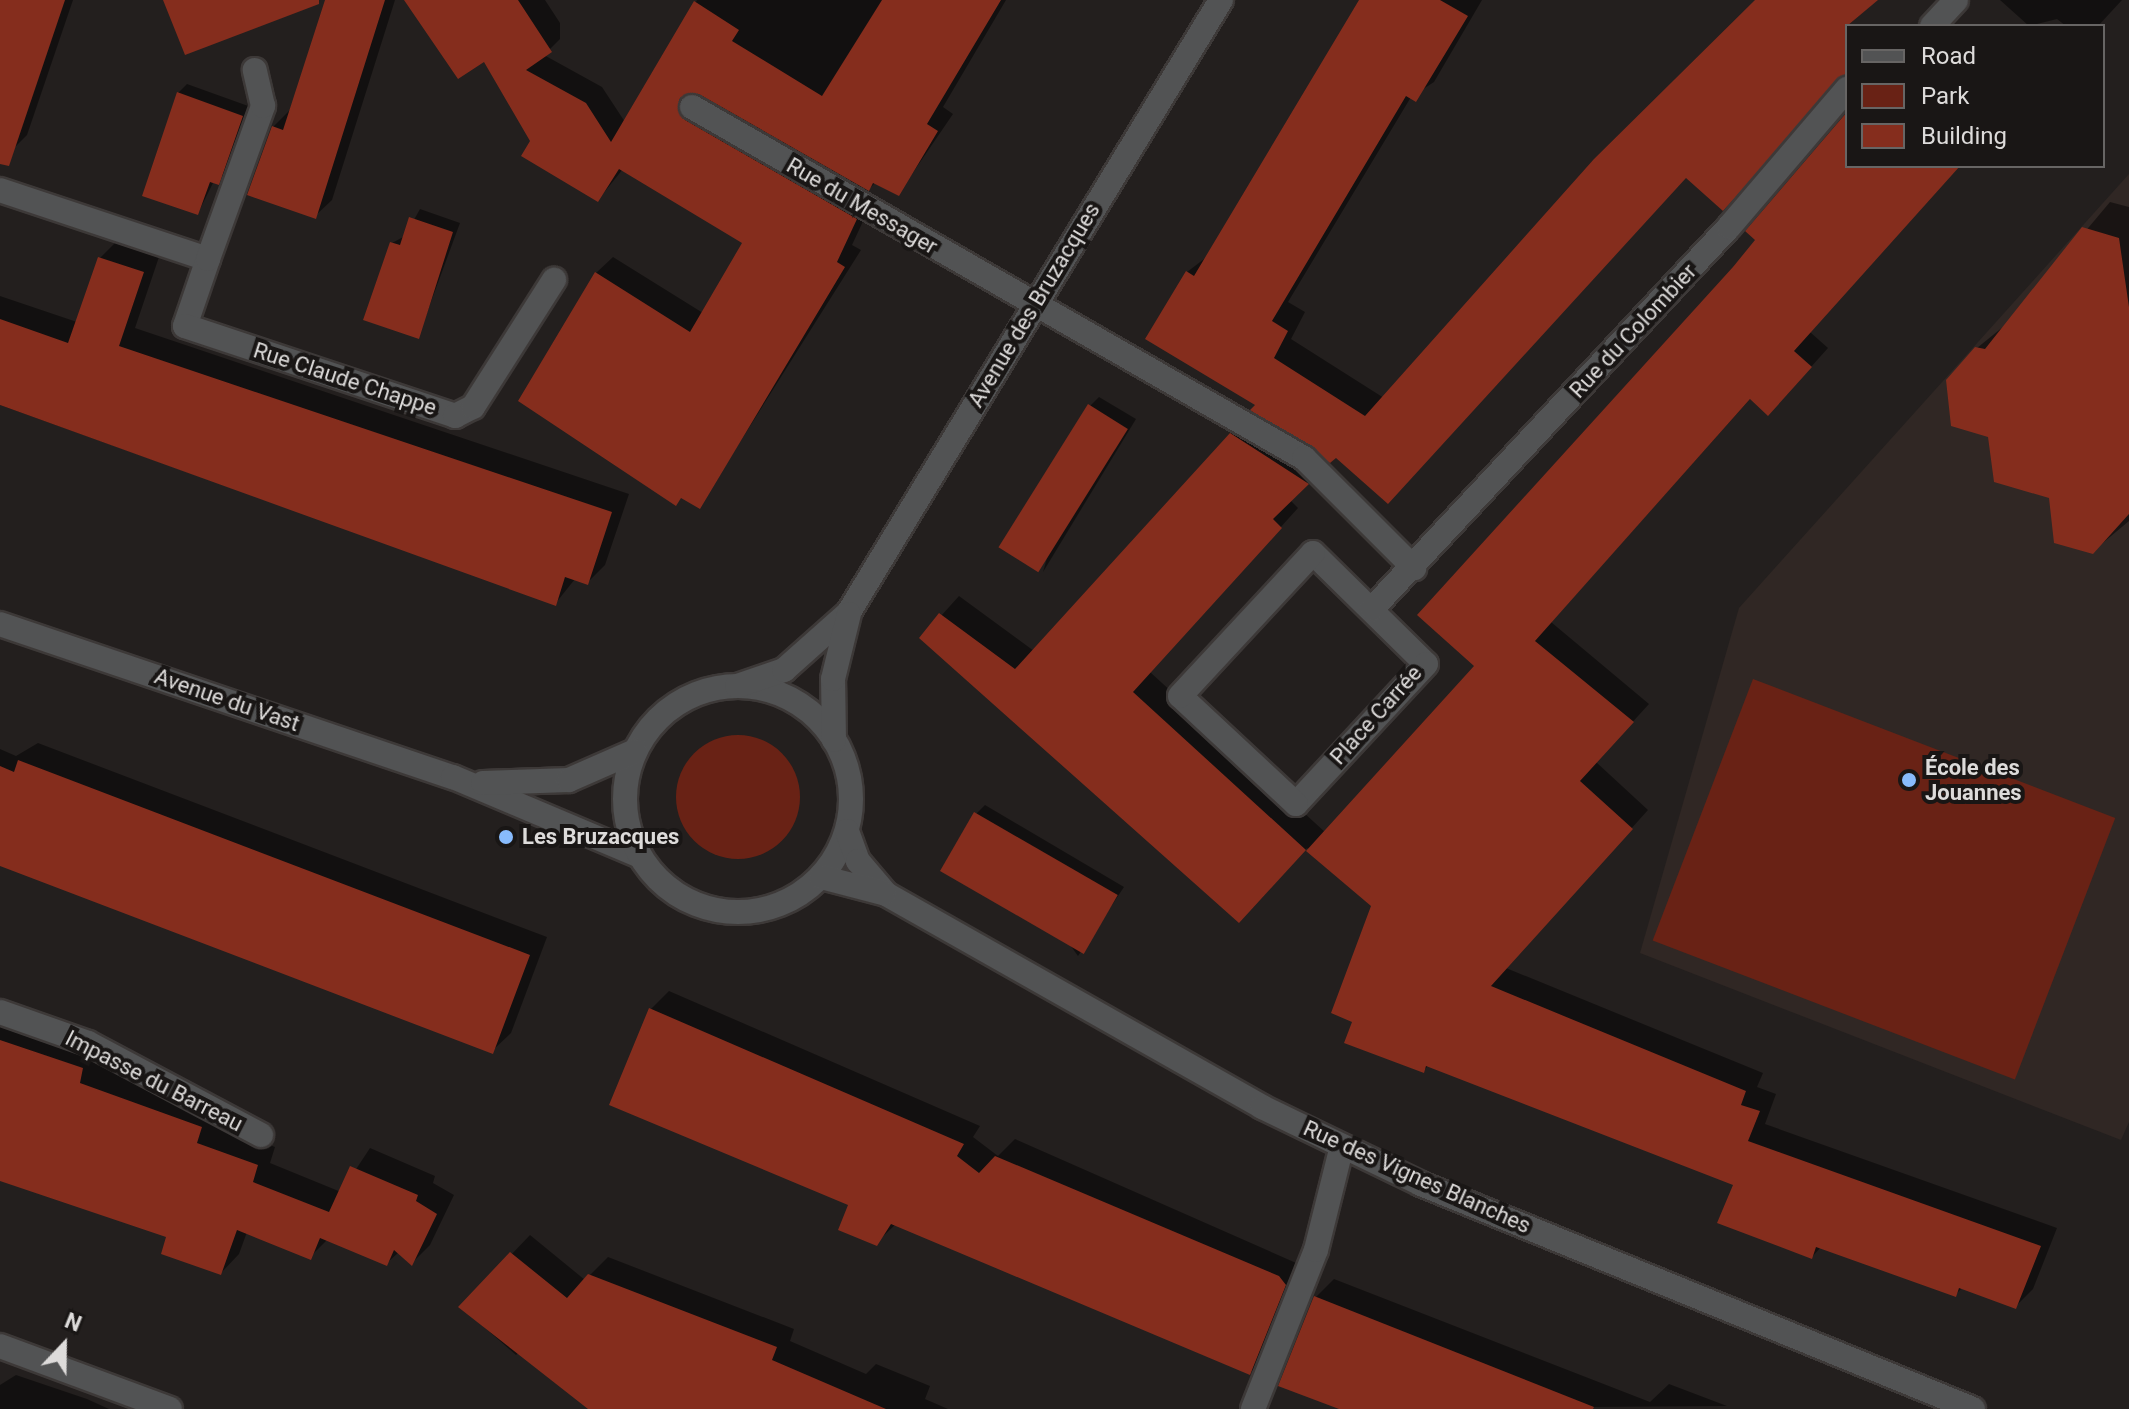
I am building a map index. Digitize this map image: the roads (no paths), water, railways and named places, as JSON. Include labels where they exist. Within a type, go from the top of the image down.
[{"type":"street","name":"Avenue des Bruzacques","points":[[737,686],[784,670],[849,612],[1032,306],[1221,0]]},
{"type":"street","points":[[1934,24],[1956,0]]},
{"type":"street","name":"Rue Claude Chappe","points":[[255,70],[263,106],[185,326],[455,416],[473,407],[554,280]]},
{"type":"street","name":"Rue du Colombier","points":[[1372,609],[1414,568],[1845,91]]},
{"type":"street","name":"Rue du Messager","points":[[692,107],[1032,306]]},
{"type":"street","points":[[0,190],[208,259]]},
{"type":"street","points":[[1032,306],[1304,458],[1414,568]]},
{"type":"street","name":"Place Carrée","points":[[1313,553],[1372,609],[1426,664],[1296,804],[1180,696],[1313,553]]},
{"type":"street","name":"Avenue des Bruzacques","points":[[834,740],[833,679],[849,612]]},
{"type":"street","name":"Avenue du Vast","points":[[0,624],[453,777],[640,856]]},
{"type":"street","points":[[737,686],[788,697],[834,740],[850,779],[847,831],[821,877],[777,906],[725,912],[676,894],[640,856],[624,806],[635,751],[655,722],[684,699],[737,686]]},
{"type":"street","name":"Avenue du Vast","points":[[453,777],[545,784],[635,751]]},
{"type":"street","name":"Rue des Vignes Blanches","points":[[847,831],[858,861],[886,894]]},
{"type":"street","name":"Rue des Vignes Blanches","points":[[821,877],[886,894],[1342,1146],[1973,1409]]},
{"type":"street","name":"Impasse du Barreau","points":[[0,1012],[88,1043],[261,1135]]},
{"type":"street","points":[[1253,1409],[1316,1250],[1342,1146]]},
{"type":"street","points":[[0,1346],[170,1409]]},
{"type":"place","name":"École des Jouannes","points":[[1909,780]]},
{"type":"place","name":"Les Bruzacques","points":[[506,837]]}]
